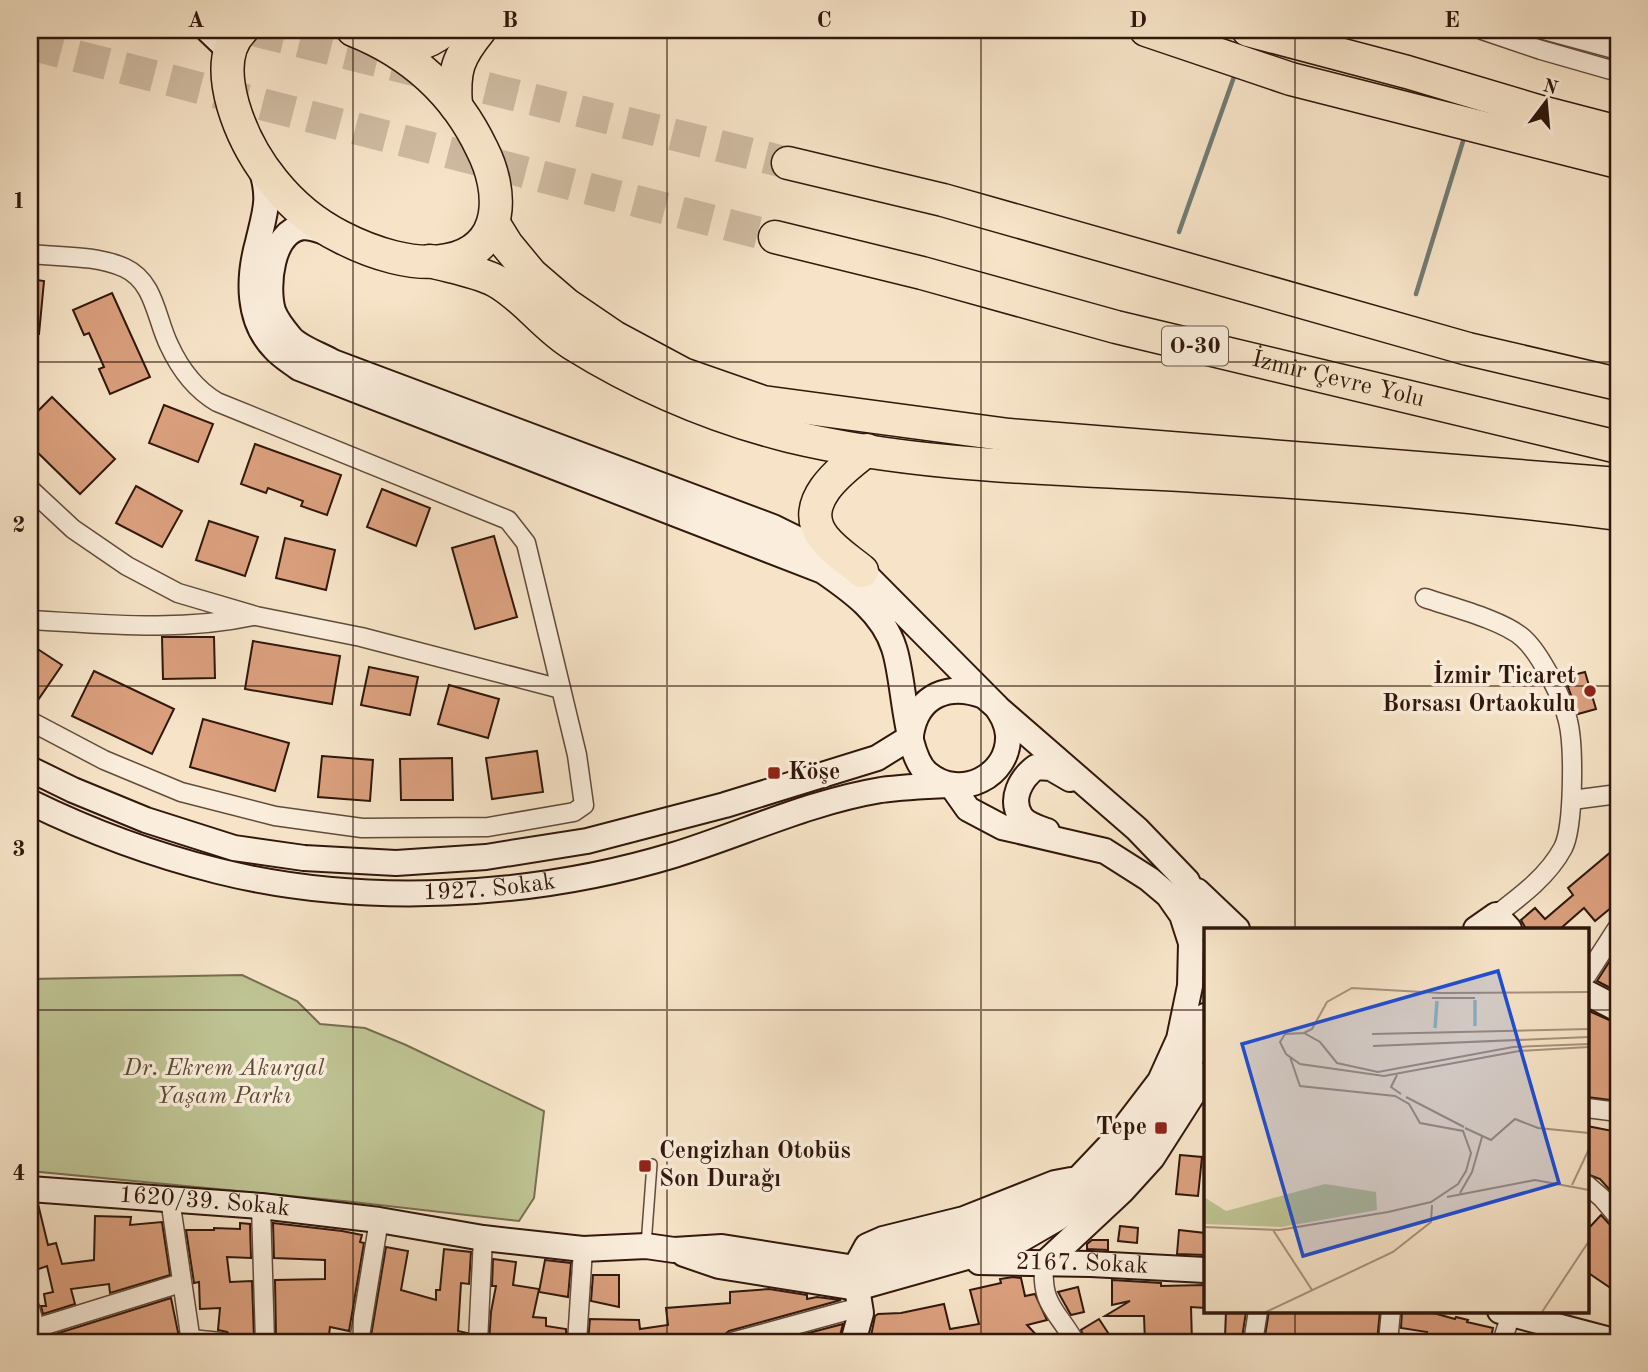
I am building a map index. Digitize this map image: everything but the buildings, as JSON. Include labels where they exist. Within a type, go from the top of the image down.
[{"type":"highway","points":[[227,37],[226,66],[232,103],[246,139],[269,177],[296,206],[340,237],[407,260],[448,260],[463,256],[476,247],[494,224],[497,196],[483,149],[456,106],[439,86],[386,44],[353,30]]},
{"type":"highway","points":[[386,44],[424,44],[445,30]]},
{"type":"highway","points":[[456,106],[454,76],[468,44],[480,30]]},
{"type":"highway","points":[[1146,30],[1291,79],[1618,162]]},
{"type":"highway","points":[[1248,30],[1618,132]]},
{"type":"highway","points":[[788,163],[943,200],[1468,349],[1618,384]]},
{"type":"highway","points":[[494,224],[531,274],[567,305],[614,337],[683,374],[763,402],[1009,435],[1618,484]]},
{"type":"highway","name":"İzmir Çevre Yolu","points":[[775,237],[922,272],[1116,327],[1618,447]]},
{"type":"highway","points":[[430,261],[494,279],[570,343],[662,391],[709,411],[789,436],[867,450],[976,464],[1224,477],[1503,499],[1618,514]]},
{"type":"highway","points":[[862,571],[824,538],[817,522],[816,511],[824,489],[841,470],[867,450]]},
{"type":"main road","points":[[259,161],[267,203],[266,217],[257,245],[252,301],[256,324],[274,349],[299,368],[822,571],[857,594],[877,617],[894,645],[903,681],[912,748],[917,761],[927,774],[951,785],[973,784],[988,777],[999,765],[1006,751],[1008,735],[1004,719],[996,706],[862,571],[773,527],[333,362],[293,340],[273,313],[269,283],[273,262],[281,243],[290,231],[304,227],[340,237]]},
{"type":"main road","points":[[911,737],[916,715],[926,703],[939,694],[970,690],[984,696],[1137,829],[1236,928]]},
{"type":"main road","name":"1927. Sokak","points":[[30,769],[72,790],[146,820],[234,848],[304,858],[396,863],[486,857],[587,841],[725,805],[877,758],[911,737]]},
{"type":"main road","points":[[853,1342],[858,1288],[867,1246],[883,1238],[964,1219],[1055,1184],[1079,1178],[1115,1140],[1160,1081],[1179,1039],[1197,979],[1191,943],[1182,915],[1168,895],[1149,878],[1105,851],[1033,827],[1021,817],[1017,803],[1018,788],[1024,775],[1035,767],[1051,768],[1098,795]]},
{"type":"main road","points":[[951,785],[968,808],[1002,827],[1105,851]]},
{"type":"main road","name":"1927. Sokak","points":[[30,802],[67,820],[159,854],[219,872],[298,886],[422,893],[573,880],[674,855],[772,820],[878,790],[951,785]]},
{"type":"main road","points":[[1187,881],[1209,928]]},
{"type":"main road","points":[[1588,994],[1618,1009]]},
{"type":"main road","points":[[1191,1094],[1204,1021]]},
{"type":"main road","points":[[858,1288],[1013,1244],[1047,1225],[1095,1192],[1118,1170],[1150,1131],[1191,1094],[1204,1062]]},
{"type":"main road","points":[[1081,1251],[1122,1191],[1152,1158],[1204,1076]]},
{"type":"main road","name":"1620/39. Sokak","points":[[30,1189],[261,1206],[379,1220],[483,1238],[583,1249],[646,1246],[674,1250],[719,1266],[858,1288]]},
{"type":"main road","name":"2167. Sokak","points":[[959,1261],[1045,1264],[1081,1251],[1204,1270]]},
{"type":"main road","points":[[1512,1312],[1618,1342]]},
{"type":"street","points":[[1482,30],[1618,72]]},
{"type":"street","points":[[1544,30],[1618,50]]},
{"type":"street","points":[[30,254],[100,260],[137,276],[153,299],[169,345],[190,380],[201,393],[217,402],[508,520],[526,543],[577,755],[584,805],[575,813],[488,827],[362,828],[275,816],[181,792],[104,760],[30,721]]},
{"type":"street","points":[[30,489],[74,529],[127,566],[178,593],[256,616],[361,637],[561,689]]},
{"type":"street","points":[[1425,597],[1499,624],[1522,637],[1545,666],[1568,721],[1572,800],[1564,846],[1532,888],[1494,925]]},
{"type":"street","points":[[30,620],[153,626],[216,623],[256,616]]},
{"type":"street","points":[[1572,800],[1618,794]]},
{"type":"street","points":[[1588,973],[1618,927]]},
{"type":"street","points":[[1588,1108],[1618,1112]]},
{"type":"street","points":[[1588,1186],[1618,1217]]},
{"type":"street","points":[[170,1199],[191,1340],[221,1342]]},
{"type":"street","points":[[261,1206],[265,1342]]},
{"type":"street","points":[[359,1342],[379,1220]]},
{"type":"street","points":[[478,1342],[483,1238]]},
{"type":"street","points":[[577,1342],[583,1249]]},
{"type":"street","points":[[1045,1264],[1043,1284],[1048,1303],[1074,1342]]},
{"type":"street","points":[[30,1308],[38,1335],[181,1283]]},
{"type":"street","points":[[732,1342],[858,1288]]},
{"type":"street","points":[[1253,1342],[1258,1312]]},
{"type":"street","points":[[1388,1342],[1391,1312]]},
{"type":"street","points":[[1502,1342],[1508,1312]]},
{"type":"lane","points":[[646,1246],[652,1164]]},
{"type":"green space","name":"Dr. Ekrem Akurgal Yaşam Parkı","points":[[242,975],[297,1001],[320,1024],[365,1028],[544,1111],[534,1198],[519,1221],[30,1171],[30,979]]},
{"type":"waterway","points":[[1179,232],[1235,74]]},
{"type":"waterway","points":[[1416,294],[1464,138]]},
{"type":"tunnel","points":[[253,30],[788,163]]},
{"type":"tunnel","points":[[30,44],[775,237]]},
{"type":"place","name":"İzmir Ticaret Borsası Ortaokulu","points":[[1590,691]]},
{"type":"place","name":"Köşe","points":[[774,773]]},
{"type":"place","name":"Tepe","points":[[1161,1128]]},
{"type":"place","name":"Cengizhan Otobüs Son Durağı","points":[[645,1166]]}]
